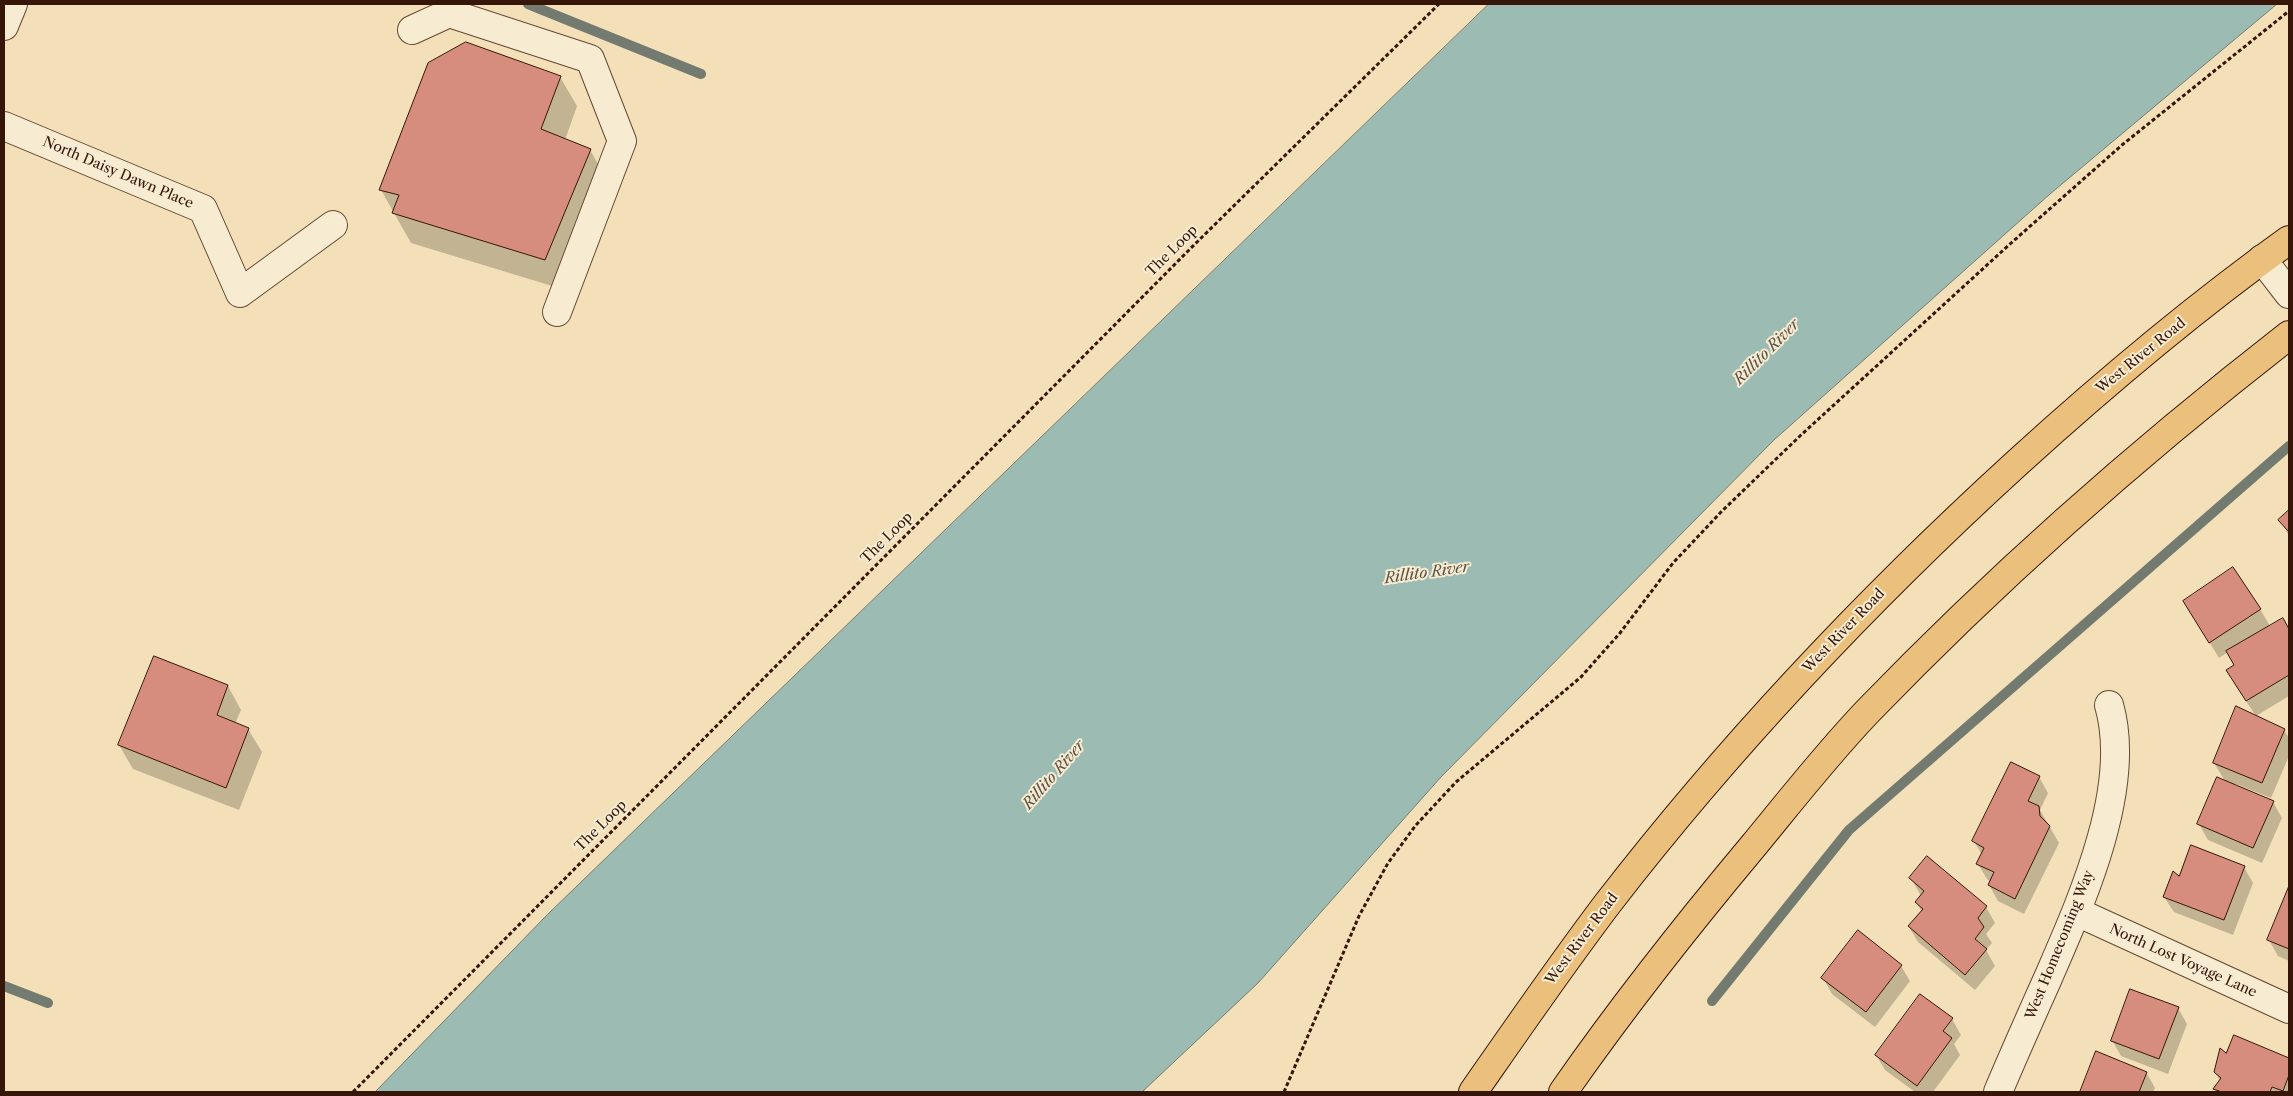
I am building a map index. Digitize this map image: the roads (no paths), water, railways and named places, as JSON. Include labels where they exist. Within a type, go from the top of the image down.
[{"type":"main road","name":"West River Road","points":[[1472,1092],[1602,911],[1689,803],[1776,703],[1875,598],[1939,534],[2135,358],[2289,240]]},
{"type":"main road","points":[[1563,1092],[1667,951],[1816,770],[1865,714],[2002,579],[2173,427],[2289,336]]},
{"type":"street","points":[[4,26],[13,4]]},
{"type":"street","points":[[412,30],[448,13],[590,59],[622,140],[557,312]]},
{"type":"street","name":"North Daisy Dawn Place","points":[[4,126],[203,209],[240,292],[333,225]]},
{"type":"street","points":[[2262,259],[2289,294]]},
{"type":"street","name":"West Homecoming Way","points":[[1998,1092],[2076,912],[2096,856],[2109,805],[2114,763],[2114,725],[2108,705]]},
{"type":"street","name":"North Lost Voyage Lane","points":[[2076,912],[2289,1009]]},
{"type":"water","name":"Rillito River","points":[[1489,4],[2277,4],[2050,194],[1774,440],[1441,777],[1258,983],[1142,1092],[375,1092],[547,915]]},
{"type":"waterway","points":[[528,4],[701,74]]},
{"type":"waterway","points":[[1712,1001],[1849,830],[2289,446]]},
{"type":"waterway","points":[[4,986],[48,1003]]}]
